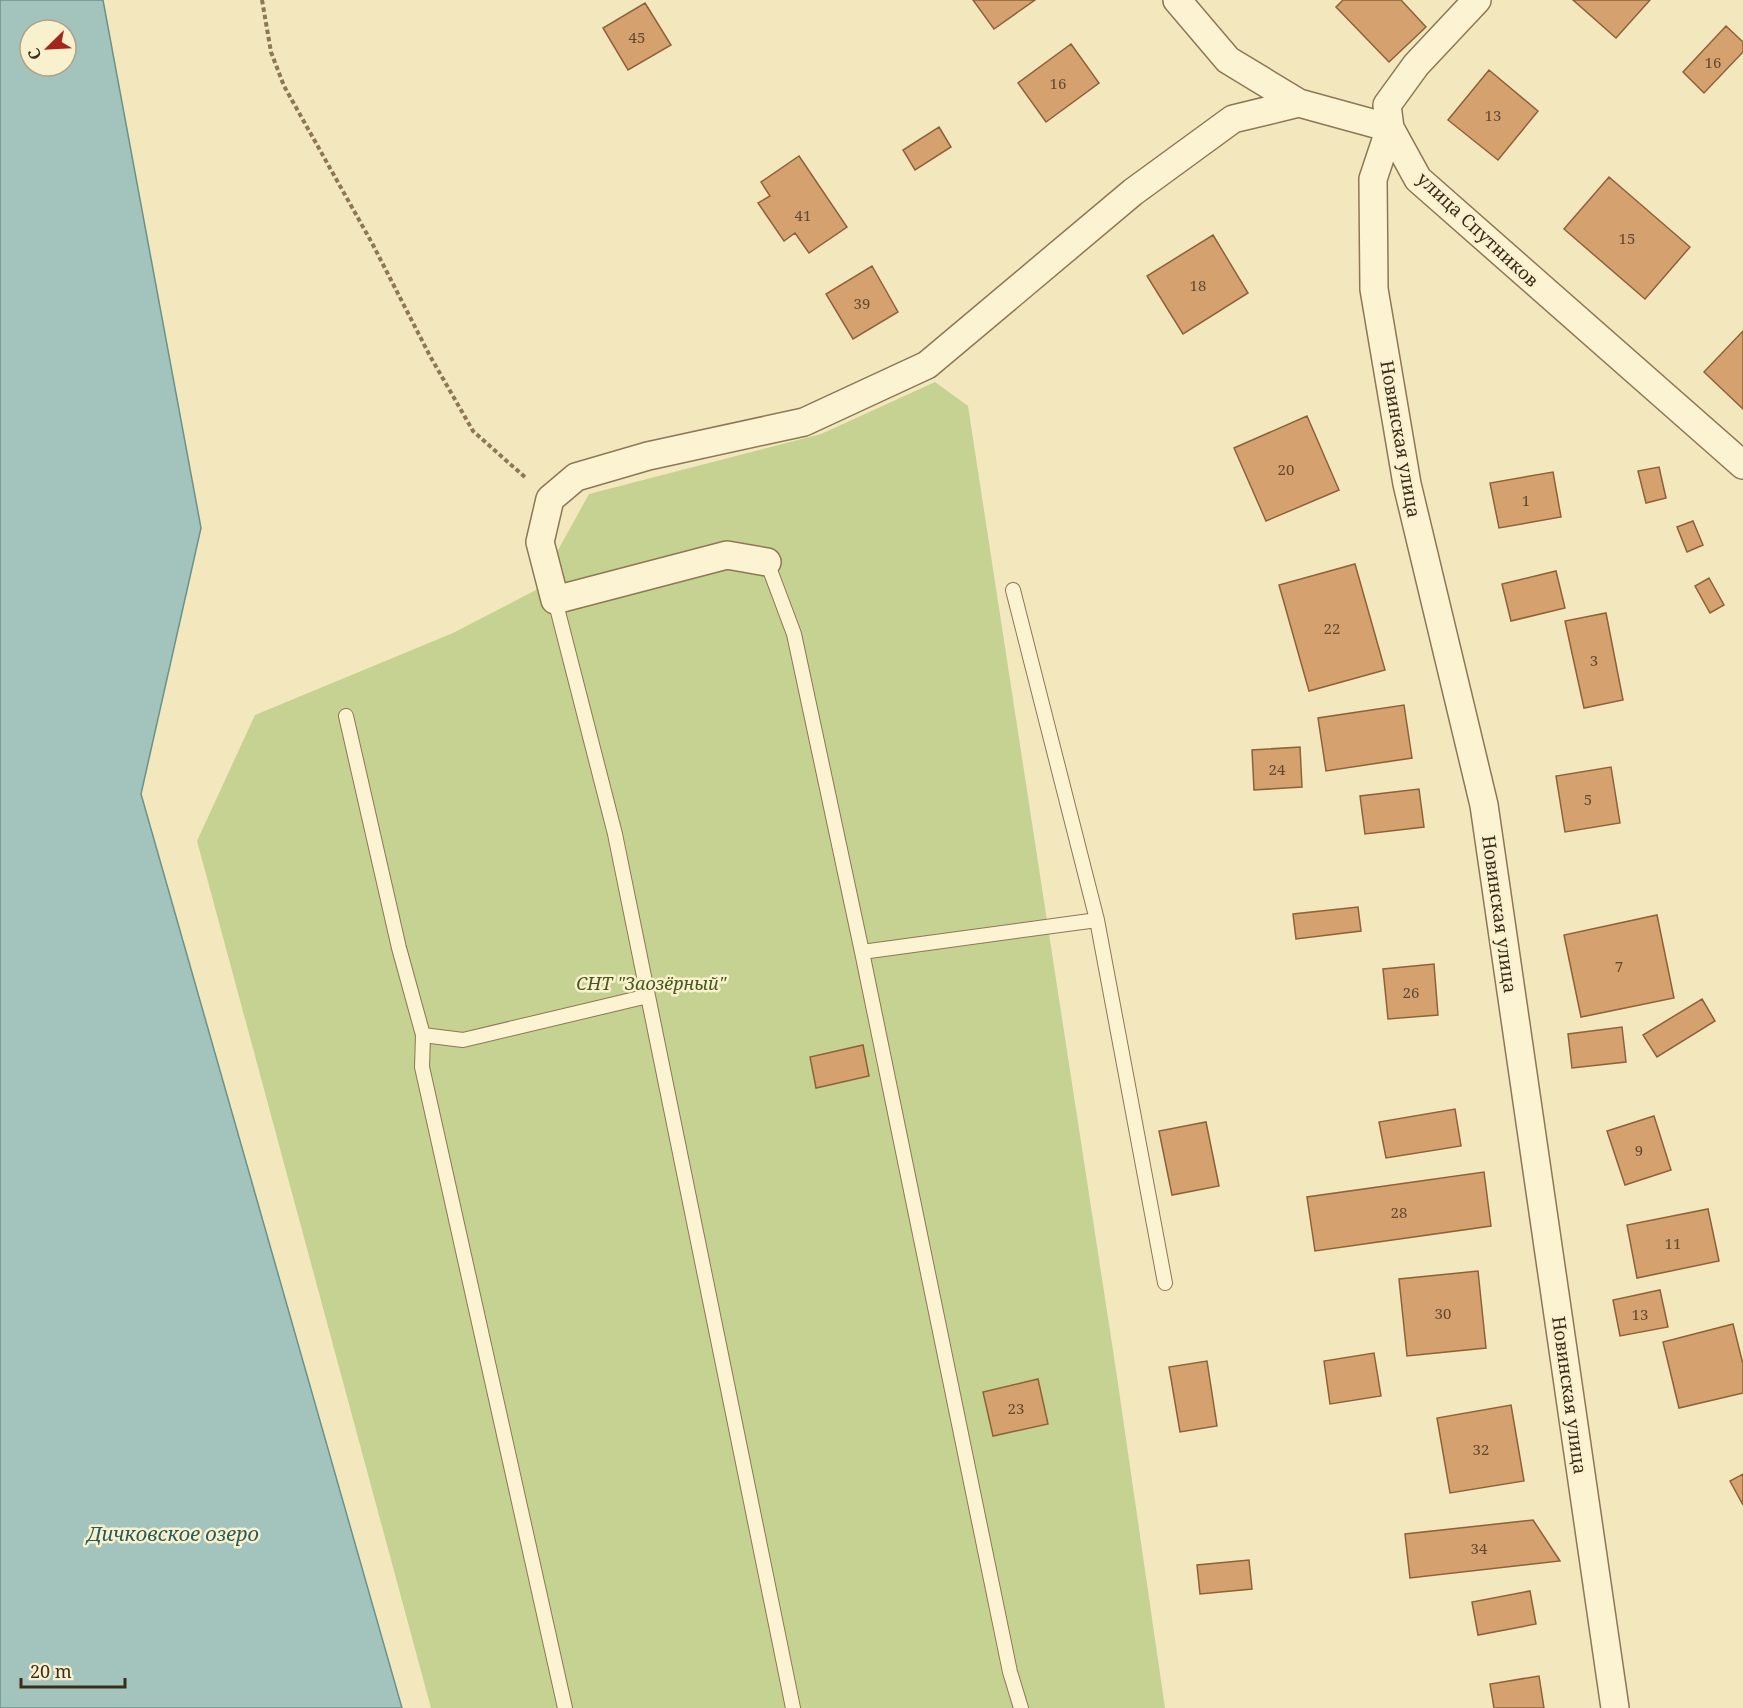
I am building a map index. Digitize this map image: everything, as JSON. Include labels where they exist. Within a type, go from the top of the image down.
[{"type":"street","points":[[1178,0],[1228,60],[1299,103],[1389,128]]},
{"type":"street","name":"Новинская улица","points":[[1477,0],[1416,65],[1387,105],[1389,128],[1373,179],[1374,289],[1407,484],[1484,805],[1616,1708]]},
{"type":"street","points":[[767,562],[727,555],[555,600],[540,542],[550,499],[576,477],[648,456],[804,422],[927,365],[1133,192],[1233,119],[1299,103]]},
{"type":"street","name":"улица Спутников","points":[[1389,128],[1418,179],[1743,465]]},
{"type":"lane","points":[[767,562],[794,634],[1010,1672],[1021,1708]]},
{"type":"lane","points":[[1013,590],[1096,920],[1165,1283]]},
{"type":"lane","points":[[555,600],[615,834],[793,1708]]},
{"type":"lane","points":[[346,716],[399,948],[423,1035],[422,1066],[565,1708]]},
{"type":"lane","points":[[862,952],[1096,920]]},
{"type":"lane","points":[[423,1035],[463,1040],[648,996]]},
{"type":"path","points":[[262,0],[271,52],[284,87],[372,243],[430,356],[473,431],[550,499]]},
{"type":"green space","name":"СНТ \"Заозёрный\"","points":[[935,382],[968,406],[1116,1370],[1165,1708],[431,1708],[197,841],[255,715],[453,633],[536,590],[589,494],[821,434]]},
{"type":"water","name":"Дичковское озеро","points":[[0,0],[103,0],[201,528],[141,794],[402,1708],[0,1708]]},
{"type":"building","points":[[973,0],[1035,0],[994,29]]},
{"type":"building","points":[[1343,0],[1401,0],[1426,27],[1389,62],[1336,7]]},
{"type":"building","points":[[1573,0],[1650,0],[1616,38]]},
{"type":"building","points":[[645,3],[671,45],[628,70],[603,28]]},
{"type":"building","points":[[1726,26],[1743,42],[1743,52],[1704,93],[1683,72]]},
{"type":"building","points":[[1071,44],[1099,83],[1046,122],[1018,83]]},
{"type":"building","points":[[1489,70],[1538,111],[1498,160],[1448,120]]},
{"type":"building","points":[[939,127],[951,147],[915,170],[903,150]]},
{"type":"building","points":[[799,156],[847,227],[809,253],[795,233],[784,241],[758,203],[770,196],[761,182]]},
{"type":"building","points":[[1609,177],[1690,247],[1645,299],[1564,229]]},
{"type":"building","points":[[1213,235],[1248,293],[1183,334],[1147,276]]},
{"type":"building","points":[[872,266],[898,312],[853,339],[826,294]]},
{"type":"building","points":[[1743,331],[1743,409],[1704,372]]},
{"type":"building","points":[[1307,416],[1339,490],[1266,521],[1234,448]]},
{"type":"building","points":[[1659,467],[1666,498],[1646,503],[1638,471]]},
{"type":"building","points":[[1553,472],[1561,517],[1499,528],[1490,483]]},
{"type":"building","points":[[1693,521],[1703,545],[1687,552],[1677,527]]},
{"type":"building","points":[[1355,564],[1385,670],[1309,691],[1279,585]]},
{"type":"building","points":[[1556,571],[1565,608],[1511,621],[1502,584]]},
{"type":"building","points":[[1709,578],[1724,605],[1710,613],[1695,586]]},
{"type":"building","points":[[1606,613],[1623,700],[1584,708],[1565,621]]},
{"type":"building","points":[[1404,705],[1412,758],[1326,771],[1318,718]]},
{"type":"building","points":[[1300,747],[1302,787],[1254,790],[1252,750]]},
{"type":"building","points":[[1611,767],[1620,823],[1565,832],[1556,776]]},
{"type":"building","points":[[1419,789],[1424,827],[1365,834],[1360,796]]},
{"type":"building","points":[[1358,907],[1361,931],[1296,939],[1293,914]]},
{"type":"building","points":[[1657,915],[1674,998],[1581,1017],[1564,935]]},
{"type":"building","points":[[1434,964],[1438,1015],[1388,1019],[1383,969]]},
{"type":"building","points":[[1702,999],[1715,1021],[1657,1057],[1643,1035]]},
{"type":"building","points":[[1622,1027],[1626,1062],[1572,1068],[1568,1034]]},
{"type":"building","points":[[863,1045],[869,1076],[816,1088],[810,1057]]},
{"type":"building","points":[[1455,1109],[1461,1146],[1386,1158],[1379,1122]]},
{"type":"building","points":[[1654,1116],[1671,1170],[1625,1185],[1607,1131]]},
{"type":"building","points":[[1206,1122],[1219,1186],[1172,1195],[1159,1131]]},
{"type":"building","points":[[1484,1172],[1491,1226],[1315,1251],[1307,1197]]},
{"type":"building","points":[[1708,1209],[1719,1261],[1637,1278],[1627,1225]]},
{"type":"building","points":[[1478,1271],[1486,1348],[1407,1356],[1399,1279]]},
{"type":"building","points":[[1660,1290],[1668,1327],[1620,1336],[1613,1300]]},
{"type":"building","points":[[1733,1324],[1743,1364],[1743,1393],[1679,1408],[1663,1342]]},
{"type":"building","points":[[1374,1353],[1381,1396],[1330,1404],[1324,1361]]},
{"type":"building","points":[[1207,1361],[1217,1426],[1180,1432],[1169,1367]]},
{"type":"building","points":[[1038,1379],[1048,1424],[993,1436],[983,1392]]},
{"type":"building","points":[[1511,1405],[1524,1481],[1450,1493],[1437,1418]]},
{"type":"building","points":[[1743,1474],[1743,1505],[1730,1481]]},
{"type":"building","points":[[1533,1520],[1560,1561],[1410,1578],[1405,1534]]},
{"type":"building","points":[[1249,1560],[1252,1589],[1200,1594],[1197,1565]]},
{"type":"building","points":[[1530,1591],[1536,1624],[1478,1635],[1472,1602]]},
{"type":"building","points":[[1539,1676],[1544,1708],[1494,1708],[1490,1684]]}]
